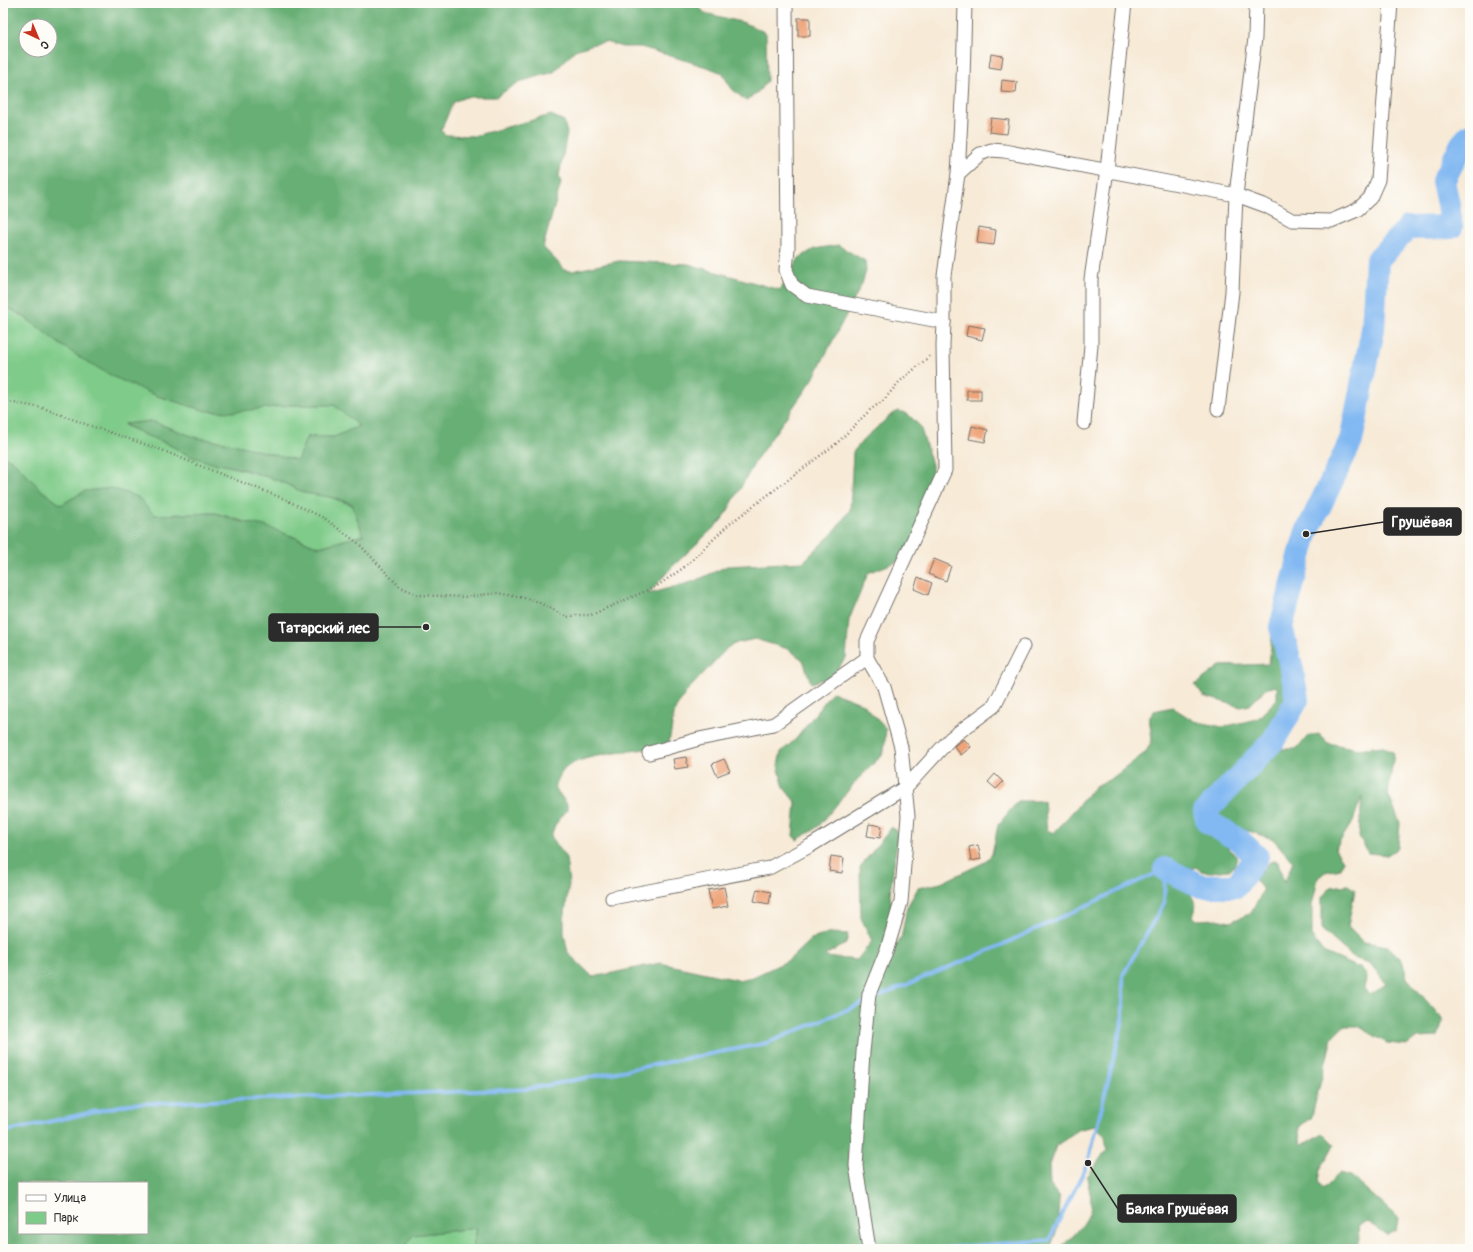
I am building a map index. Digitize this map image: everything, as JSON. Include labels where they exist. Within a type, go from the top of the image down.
[{"type":"street","points":[[786,3],[788,248],[786,270],[792,285],[807,296],[944,322]]},
{"type":"street","points":[[869,1249],[856,1166],[863,1052],[869,994],[887,949],[901,902],[908,816],[901,747],[884,687],[867,658],[867,641],[945,470],[943,345],[944,276],[958,174],[965,3]]},
{"type":"street","points":[[1084,423],[1091,345],[1091,279],[1107,170],[1125,3]]},
{"type":"street","points":[[1218,409],[1232,292],[1236,195],[1255,38],[1256,3]]},
{"type":"street","points":[[958,174],[980,154],[991,150],[1004,151],[1236,195],[1266,206],[1292,220],[1331,221],[1357,210],[1370,198],[1378,180],[1392,3]]},
{"type":"street","points":[[612,898],[769,868],[810,846],[906,787],[951,738],[994,706],[1024,646]]},
{"type":"street","points":[[649,753],[699,739],[774,724],[867,658]]},
{"type":"path","points":[[3,401],[43,408],[159,449],[282,498],[330,522],[358,543],[398,586],[418,594],[464,597],[498,593],[534,600],[567,617],[575,615],[591,615],[657,586],[686,566],[728,525],[837,442],[870,410],[884,400],[899,382],[943,345]]},
{"type":"green space","points":[[3,3],[695,3],[705,13],[745,23],[766,33],[767,81],[759,91],[746,101],[732,89],[722,73],[641,47],[622,47],[606,42],[575,50],[554,72],[519,82],[496,97],[466,97],[453,102],[441,131],[446,135],[474,136],[551,115],[564,121],[567,133],[559,176],[561,183],[543,247],[565,270],[572,271],[619,261],[688,264],[780,290],[799,258],[814,249],[838,245],[865,261],[866,271],[862,284],[813,379],[758,457],[723,519],[672,567],[648,594],[695,581],[727,566],[803,562],[833,533],[850,510],[853,452],[864,439],[892,414],[899,411],[905,413],[920,426],[932,465],[932,476],[911,556],[868,573],[849,620],[846,658],[831,677],[811,683],[803,660],[788,649],[755,639],[737,643],[728,647],[686,692],[675,710],[669,742],[652,748],[584,759],[567,767],[563,772],[558,779],[555,788],[567,804],[567,810],[555,825],[551,836],[566,858],[569,884],[564,920],[564,933],[568,953],[593,977],[660,963],[738,980],[753,977],[789,960],[811,939],[831,933],[848,934],[846,944],[825,955],[827,957],[857,960],[872,941],[861,918],[860,867],[892,827],[898,833],[890,894],[893,923],[881,959],[901,939],[907,907],[918,888],[941,883],[985,862],[992,854],[998,825],[1018,801],[1044,801],[1047,830],[1054,833],[1095,786],[1111,779],[1146,752],[1152,740],[1149,717],[1154,711],[1172,707],[1194,721],[1222,727],[1257,719],[1277,699],[1277,686],[1265,689],[1250,705],[1241,707],[1203,696],[1195,685],[1220,666],[1269,664],[1272,636],[1286,635],[1292,640],[1285,678],[1297,691],[1301,710],[1278,745],[1282,749],[1296,749],[1308,736],[1319,734],[1328,743],[1358,749],[1382,746],[1394,753],[1388,794],[1400,823],[1398,848],[1387,855],[1368,853],[1359,836],[1362,796],[1353,821],[1335,849],[1343,861],[1341,869],[1325,872],[1318,878],[1312,905],[1312,937],[1323,952],[1362,969],[1367,975],[1364,988],[1369,995],[1386,984],[1370,963],[1355,959],[1322,930],[1322,897],[1331,887],[1348,885],[1355,890],[1348,926],[1364,942],[1388,946],[1402,960],[1407,978],[1443,1020],[1438,1037],[1417,1038],[1408,1045],[1387,1043],[1358,1026],[1344,1026],[1332,1038],[1311,1119],[1301,1125],[1299,1132],[1301,1146],[1322,1133],[1334,1145],[1320,1170],[1318,1181],[1323,1189],[1340,1173],[1351,1176],[1398,1218],[1396,1231],[1387,1235],[1366,1221],[1359,1226],[1360,1239],[1355,1249],[1058,1249],[1080,1228],[1088,1216],[1091,1199],[1087,1177],[1107,1149],[1105,1136],[1094,1126],[1077,1130],[1056,1146],[1049,1165],[1050,1185],[1059,1197],[1058,1226],[1050,1249],[471,1249],[473,1247],[477,1228],[413,1235],[404,1249],[3,1249],[3,456],[13,461],[41,490],[61,505],[85,491],[111,488],[138,497],[154,515],[216,513],[239,521],[265,526],[319,547],[363,535],[352,504],[330,497],[304,493],[280,481],[235,467],[211,463],[188,455],[166,443],[145,435],[124,424],[151,421],[197,438],[225,442],[297,460],[307,437],[334,437],[359,426],[334,405],[291,405],[234,412],[206,411],[157,396],[116,378],[61,345],[22,315],[3,305]],"holes":[[[1230,825],[1273,839],[1293,862],[1284,883],[1278,862],[1276,860],[1270,862],[1255,879],[1263,890],[1258,901],[1249,914],[1230,922],[1216,919],[1197,920],[1193,916],[1195,911],[1195,902],[1186,882],[1190,869],[1196,867],[1201,871],[1211,872],[1229,870],[1235,866],[1238,858],[1220,840],[1222,829]]]},
{"type":"green space","points":[[3,305],[34,324],[84,360],[265,408],[291,405],[334,405],[359,426],[334,437],[307,437],[297,461],[225,442],[197,438],[151,421],[124,425],[166,443],[188,455],[280,481],[304,493],[330,497],[352,505],[363,535],[319,547],[292,536],[216,513],[153,515],[138,497],[85,491],[61,505],[41,490],[13,461],[3,456]]},
{"type":"green space","points":[[832,692],[863,704],[886,729],[884,751],[881,756],[856,781],[819,826],[797,840],[793,836],[796,803],[784,788],[778,765],[781,752],[796,739]]},
{"type":"green space","points":[[477,1228],[473,1247],[471,1249],[404,1249],[413,1235]]},
{"type":"building","points":[[798,18],[810,18],[810,36],[798,36]]},
{"type":"building","points":[[991,54],[1003,56],[1001,69],[989,67]]},
{"type":"building","points":[[1002,80],[1017,82],[1016,93],[1001,92]]},
{"type":"building","points":[[991,118],[1009,120],[1007,134],[989,132]]},
{"type":"building","points":[[979,227],[996,230],[994,245],[977,243]]},
{"type":"building","points":[[968,325],[985,328],[982,340],[966,336]]},
{"type":"building","points":[[967,390],[981,390],[981,400],[967,400]]},
{"type":"building","points":[[972,426],[988,430],[985,442],[969,439]]},
{"type":"building","points":[[934,559],[951,566],[946,581],[928,574]]},
{"type":"building","points":[[918,577],[932,583],[928,595],[914,589]]},
{"type":"building","points":[[964,739],[971,747],[961,755],[954,746]]},
{"type":"building","points":[[686,757],[688,767],[675,769],[673,759]]},
{"type":"building","points":[[724,759],[730,771],[717,776],[712,764]]},
{"type":"building","points":[[995,774],[1003,782],[996,789],[988,782]]},
{"type":"building","points":[[869,824],[882,826],[880,838],[867,836]]},
{"type":"building","points":[[978,845],[981,859],[971,861],[969,847]]},
{"type":"building","points":[[831,856],[844,858],[842,873],[829,871]]},
{"type":"building","points":[[724,887],[728,906],[712,909],[708,890]]},
{"type":"building","points":[[757,889],[771,892],[769,904],[754,901]]},
{"type":"waterway","points":[[1165,869],[1201,886],[1236,886],[1257,857],[1239,840],[1208,822],[1205,812],[1273,741],[1297,700],[1292,670],[1281,627],[1306,534],[1351,441],[1373,329],[1377,260],[1408,228],[1451,227],[1443,181],[1462,144],[1470,135]]},
{"type":"waterway","points":[[3,1132],[129,1104],[528,1089],[767,1043],[995,948],[1165,869],[1164,903],[1123,975],[1123,1020],[1088,1163],[1049,1240],[932,1249]]},
{"type":"place","name":"Грушёвая","points":[[1306,534]]},
{"type":"place","name":"Татарский лес","points":[[426,627]]},
{"type":"place","name":"Балка Грушёвая","points":[[1088,1163]]}]
